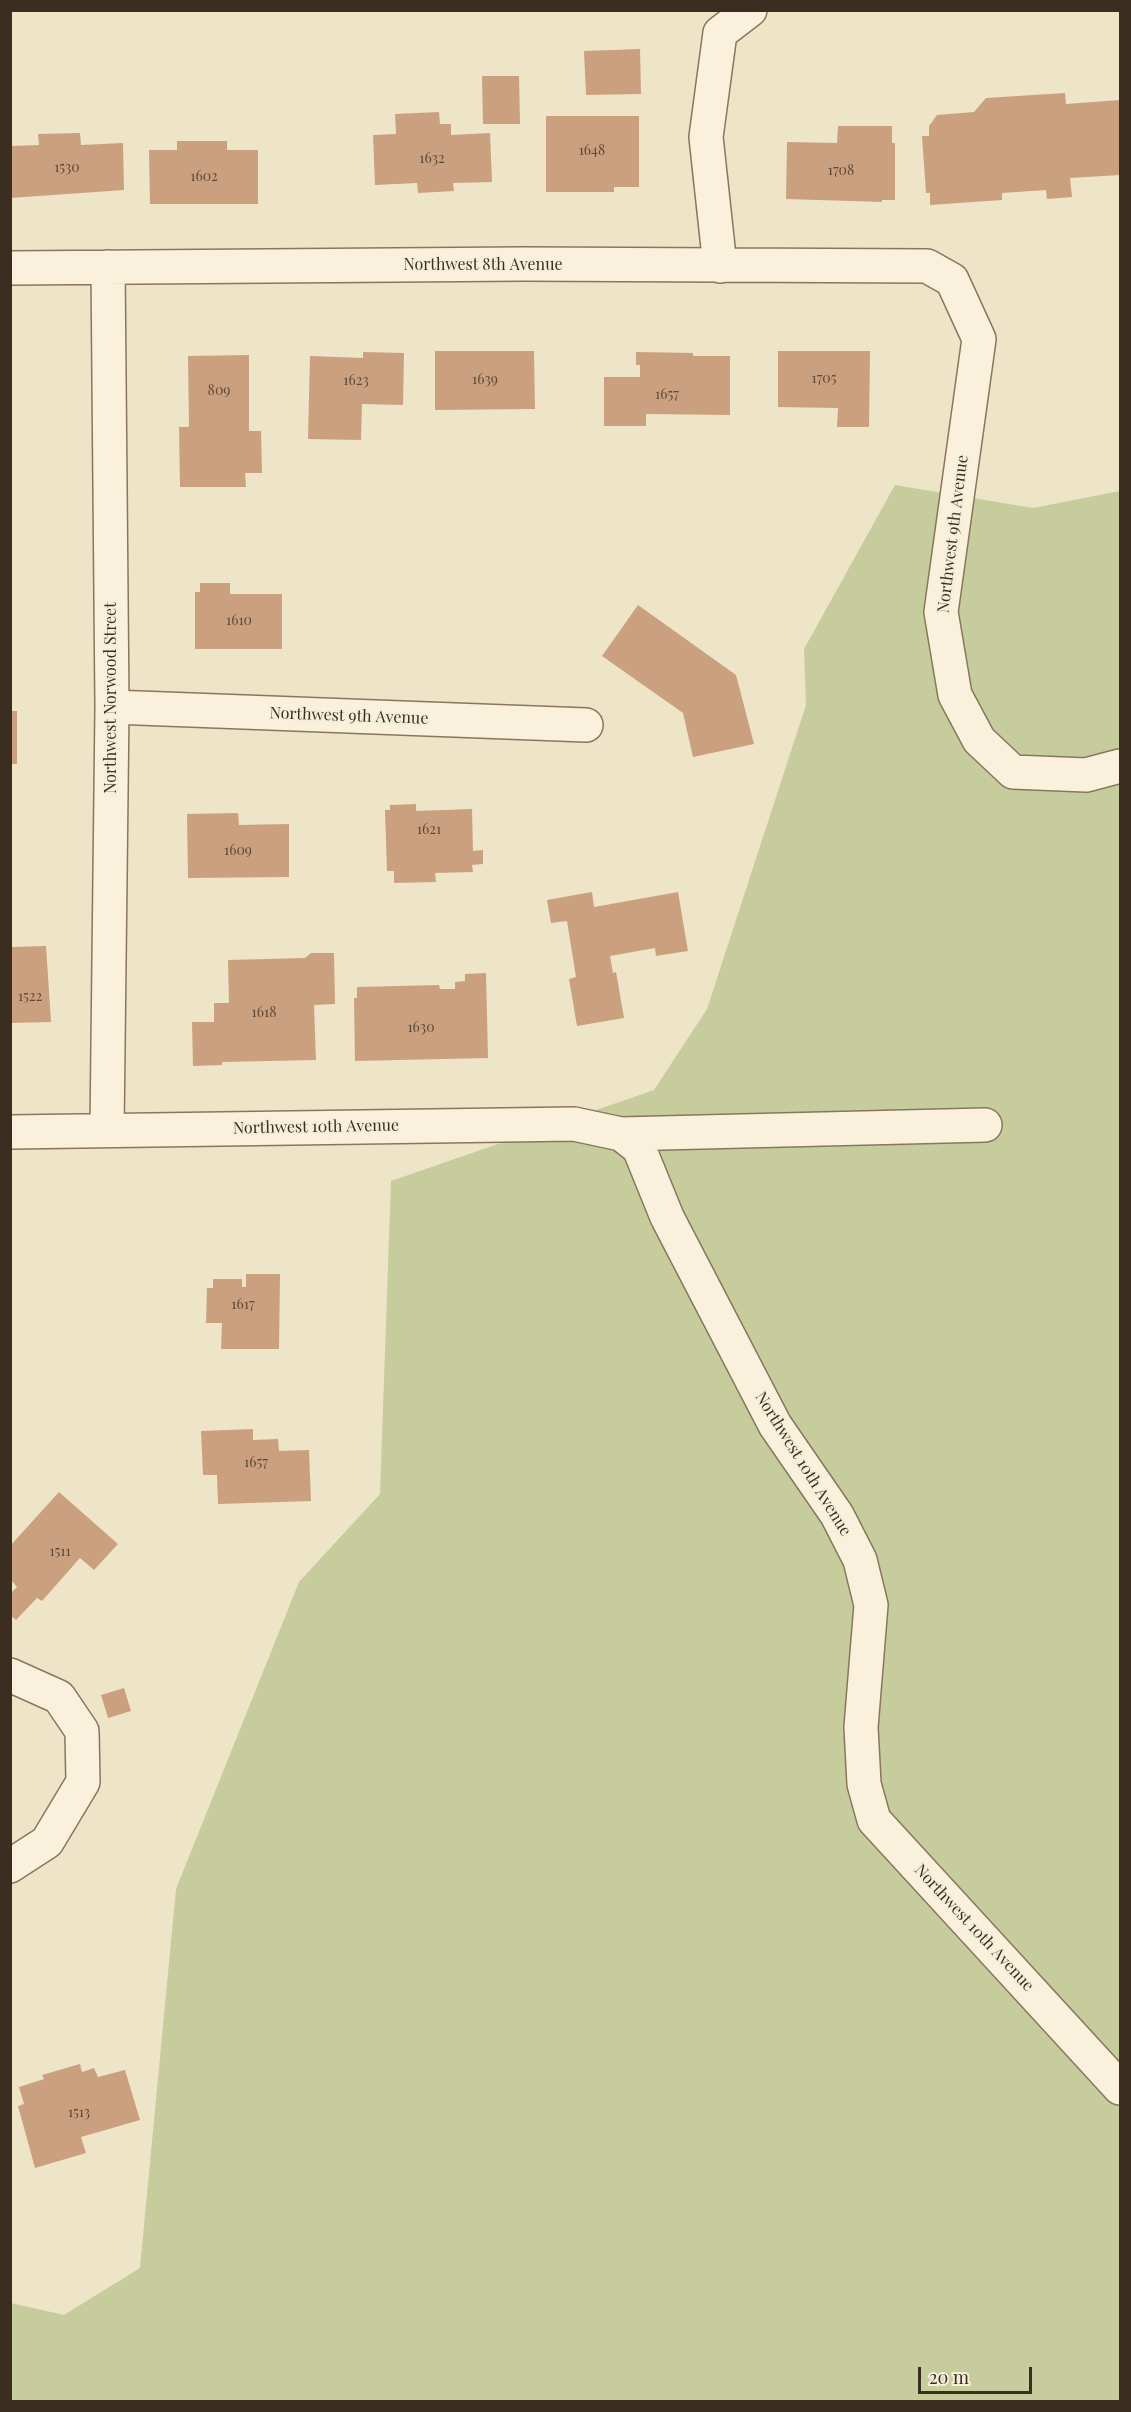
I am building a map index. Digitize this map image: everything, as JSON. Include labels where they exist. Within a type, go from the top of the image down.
[{"type":"street","points":[[720,266],[706,137],[720,33],[750,10]]},
{"type":"street","name":"Northwest 8th Avenue","points":[[10,268],[512,264],[927,266],[952,280]]},
{"type":"street","name":"Northwest Norwood Street","points":[[107,1130],[111,707],[108,267]]},
{"type":"street","name":"Northwest 9th Avenue","points":[[952,280],[979,339],[941,612],[955,695],[980,740],[1013,772],[1086,775],[1120,766]]},
{"type":"street","name":"Northwest 9th Avenue","points":[[111,707],[586,725]]},
{"type":"street","name":"Northwest 10th Avenue","points":[[10,1131],[574,1124],[621,1134],[985,1125]]},
{"type":"street","name":"Northwest 10th Avenue","points":[[621,1134],[639,1148],[667,1217],[775,1425],[837,1515],[860,1560],[871,1605],[861,1727],[864,1784],[874,1820],[1120,2088]]},
{"type":"street","points":[[10,1675],[59,1697],[82,1731],[84,1782],[47,1842],[10,1866]]},
{"type":"green space","points":[[895,485],[1033,508],[1120,491],[1120,2401],[11,2402],[11,2303],[64,2315],[140,2268],[176,1889],[299,1582],[380,1494],[391,1181],[654,1090],[707,1009],[806,705],[804,649]]},
{"type":"building","points":[[640,49],[641,94],[586,95],[584,51]]},
{"type":"building","points":[[482,76],[519,76],[520,124],[483,124]]},
{"type":"building","points":[[1065,93],[1066,104],[1120,100],[1120,175],[1070,178],[1072,197],[1047,199],[1046,190],[1002,193],[1002,200],[930,205],[930,193],[926,193],[922,136],[929,136],[929,126],[937,115],[974,112],[986,98]]},
{"type":"building","points":[[439,112],[440,124],[451,124],[451,135],[490,133],[492,182],[453,183],[454,191],[418,193],[417,183],[375,185],[373,135],[396,134],[395,114]]},
{"type":"building","points":[[546,116],[639,116],[639,187],[614,187],[614,192],[546,192]]},
{"type":"building","points":[[838,126],[892,126],[892,143],[895,143],[895,200],[882,200],[882,202],[786,199],[787,142],[837,143]]},
{"type":"building","points":[[80,133],[81,145],[123,143],[124,190],[10,198],[10,146],[39,145],[38,134]]},
{"type":"building","points":[[177,141],[227,141],[227,150],[258,150],[258,204],[150,204],[149,150],[177,150]]},
{"type":"building","points":[[435,351],[534,351],[535,409],[435,410]]},
{"type":"building","points":[[778,351],[870,351],[869,427],[837,427],[838,408],[778,407]]},
{"type":"building","points":[[363,352],[404,353],[403,405],[362,404],[361,440],[308,439],[310,356],[363,358]]},
{"type":"building","points":[[636,352],[730,356],[730,415],[646,414],[646,426],[604,426],[604,377],[640,377],[640,365],[636,365]]},
{"type":"building","points":[[249,355],[249,431],[261,431],[262,473],[245,473],[246,487],[180,487],[179,427],[189,427],[188,356]]},
{"type":"building","points":[[200,583],[230,583],[230,594],[282,594],[282,649],[195,649],[195,592],[200,592]]},
{"type":"building","points":[[638,605],[736,675],[754,744],[693,757],[683,713],[602,656]]},
{"type":"building","points":[[10,711],[17,711],[17,764],[10,764]]},
{"type":"building","points":[[416,804],[416,811],[472,809],[473,851],[483,850],[483,864],[472,865],[473,872],[435,873],[436,882],[394,883],[394,871],[387,871],[385,810],[390,810],[390,805]]},
{"type":"building","points":[[238,813],[239,825],[289,824],[289,877],[188,878],[187,814]]},
{"type":"building","points":[[592,892],[594,907],[678,892],[688,951],[656,956],[655,948],[610,956],[613,973],[616,972],[624,1018],[577,1026],[569,979],[576,977],[567,921],[551,923],[547,900]]},
{"type":"building","points":[[46,946],[51,1022],[10,1023],[12,947]]},
{"type":"building","points":[[311,953],[334,953],[335,1004],[314,1005],[316,1060],[222,1062],[222,1065],[193,1066],[192,1022],[214,1022],[214,1003],[229,1003],[228,960],[305,958]]},
{"type":"building","points":[[486,973],[488,1058],[355,1061],[354,998],[357,998],[357,987],[439,985],[440,989],[455,989],[455,982],[465,981],[465,974]]},
{"type":"building","points":[[246,1274],[280,1274],[279,1349],[221,1349],[222,1323],[206,1323],[207,1288],[213,1288],[213,1279],[242,1279],[242,1287],[246,1287]]},
{"type":"building","points":[[253,1429],[253,1440],[278,1439],[279,1451],[309,1450],[311,1501],[218,1504],[217,1475],[203,1475],[201,1431]]},
{"type":"building","points":[[59,1492],[118,1544],[94,1570],[80,1558],[42,1601],[37,1598],[16,1620],[10,1615],[10,1594],[17,1587],[10,1579],[10,1546]]},
{"type":"building","points":[[124,1688],[131,1711],[108,1718],[101,1695]]},
{"type":"building","points":[[80,2064],[82,2072],[94,2068],[98,2077],[125,2070],[140,2120],[81,2137],[86,2153],[35,2168],[18,2106],[24,2104],[19,2087],[44,2079],[42,2075]]}]
